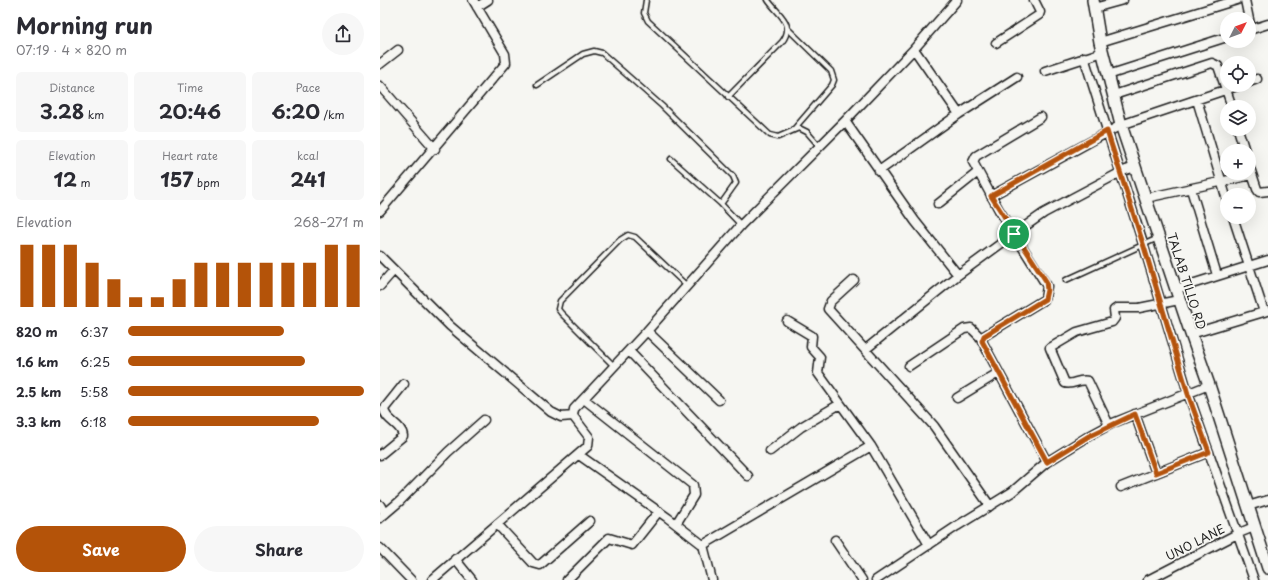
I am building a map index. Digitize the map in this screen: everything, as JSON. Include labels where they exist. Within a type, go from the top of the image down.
[{"type":"main road","name":"TALAB TILLO RD","points":[[1093,4],[1093,52],[1108,75],[1114,95],[1114,128],[1127,170],[1146,198],[1150,241],[1176,289],[1169,302],[1191,334],[1199,389],[1248,506],[1246,530],[1268,568]]},
{"type":"street","points":[[380,211],[435,149],[506,63],[505,54],[473,0]]},
{"type":"street","points":[[477,8],[488,0]]},
{"type":"street","points":[[432,580],[588,446],[589,437],[573,416],[574,409],[629,351],[741,225],[845,121],[914,49],[957,0]]},
{"type":"street","points":[[996,43],[1039,15],[1034,0]]},
{"type":"street","points":[[1093,4],[1123,0]]},
{"type":"street","points":[[1045,71],[1215,4],[1237,0]]},
{"type":"street","points":[[1245,0],[1247,12]]},
{"type":"street","points":[[1256,27],[1268,24]]},
{"type":"street","points":[[1108,75],[1220,39]]},
{"type":"street","points":[[914,49],[959,114]]},
{"type":"street","points":[[380,64],[398,50]]},
{"type":"street","points":[[1093,52],[1127,170],[1169,302],[1199,389],[1209,452],[1246,530],[1254,580]]},
{"type":"street","points":[[1114,95],[1212,63],[1218,66],[1220,72]]},
{"type":"street","points":[[879,171],[959,114],[1017,77]]},
{"type":"street","points":[[380,86],[435,149]]},
{"type":"street","points":[[991,196],[1114,128],[1220,92]]},
{"type":"street","points":[[1197,100],[1223,188]]},
{"type":"street","points":[[982,339],[1041,302],[1047,294],[1046,281],[1014,234],[973,162],[976,156],[1041,117]]},
{"type":"street","points":[[845,121],[915,221],[958,275]]},
{"type":"street","points":[[866,349],[958,275],[1044,213],[1127,170]]},
{"type":"street","points":[[938,204],[978,172]]},
{"type":"street","points":[[1146,198],[1230,180]]},
{"type":"street","points":[[1254,180],[1259,192],[1268,191]]},
{"type":"street","points":[[1190,189],[1217,276]]},
{"type":"street","points":[[1191,334],[1266,312],[1235,224]]},
{"type":"street","points":[[380,256],[450,326],[551,412],[561,417],[573,416]]},
{"type":"street","points":[[1176,289],[1268,260]]},
{"type":"street","points":[[380,286],[394,270]]},
{"type":"street","points":[[854,280],[831,301],[828,309],[866,349],[934,426],[990,506]]},
{"type":"street","points":[[1109,425],[1088,381],[1081,380],[1072,384],[1065,383],[1050,348],[1077,332],[1112,322],[1115,318],[1114,310],[1117,308],[1139,308],[1169,302]]},
{"type":"street","points":[[787,321],[811,334],[813,339],[812,347],[820,357],[818,373],[871,446],[929,545]]},
{"type":"street","points":[[909,366],[964,329],[971,328],[982,339],[982,344],[1047,462]]},
{"type":"street","points":[[647,331],[719,400]]},
{"type":"street","points":[[629,351],[748,476]]},
{"type":"street","points":[[958,398],[998,373]]},
{"type":"street","points":[[380,455],[403,436],[401,430],[386,415],[384,409],[404,384]]},
{"type":"street","points":[[876,580],[1012,492],[1047,462],[1089,436],[1109,425],[1199,389]]},
{"type":"street","points":[[584,399],[693,485],[694,495],[676,524]]},
{"type":"street","points":[[770,451],[801,427],[840,404]]},
{"type":"street","points":[[1135,414],[1156,473]]},
{"type":"street","points":[[383,516],[443,457],[484,420]]},
{"type":"street","points":[[703,545],[871,446]]},
{"type":"street","points":[[1120,487],[1209,452]]},
{"type":"street","points":[[579,455],[659,511],[703,545],[712,580]]},
{"type":"street","points":[[1248,506],[1268,500]]},
{"type":"street","points":[[380,504],[383,516]]},
{"type":"street","points":[[567,580],[609,538],[632,545],[659,511]]},
{"type":"street","points":[[497,524],[533,563],[540,565],[590,521]]},
{"type":"street","name":"UNO LANE","points":[[1148,580],[1246,530]]},
{"type":"street","points":[[835,540],[862,580]]},
{"type":"street","points":[[380,548],[410,580]]},
{"type":"street","points":[[455,559],[472,580]]},
{"type":"lane","points":[[646,0],[644,13],[648,21],[770,135],[778,137],[799,128],[807,132],[820,147]]},
{"type":"lane","points":[[768,0],[784,20],[788,29],[831,71],[834,80],[832,85],[794,129]]},
{"type":"lane","points":[[728,97],[782,42],[788,29]]},
{"type":"lane","points":[[537,85],[583,54],[594,51],[602,53],[662,106],[733,176],[736,183],[721,204]]},
{"type":"lane","points":[[671,159],[721,204],[741,225]]},
{"type":"lane","points":[[615,366],[561,313],[558,308],[560,301],[620,240],[628,235],[635,237],[687,286]]},
{"type":"lane","points":[[1066,280],[1150,241]]},
{"type":"route","points":[[1107,131],[1162,304],[1188,394],[1209,452],[1156,473],[1135,414],[1113,423],[1089,436],[1047,462],[982,344],[982,339],[984,336],[1041,302],[1045,299],[1047,294],[1046,281],[1014,234],[991,196],[1107,131]]}]
